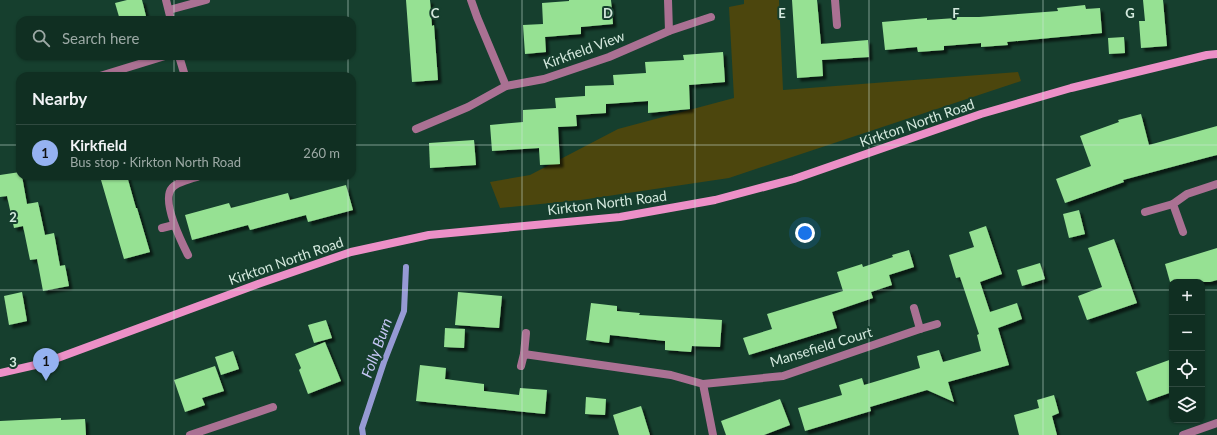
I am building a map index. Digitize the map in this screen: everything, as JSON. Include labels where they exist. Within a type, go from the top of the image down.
[{"type":"main road","name":"Kirkton North Road","points":[[0,373],[44,363],[258,284],[351,252],[429,235],[620,217],[715,200],[794,179],[996,110],[1071,88],[1217,54]]},
{"type":"street","points":[[166,0],[170,16]]},
{"type":"street","points":[[169,10],[206,0]]},
{"type":"street","points":[[471,0],[476,18],[506,86]]},
{"type":"street","points":[[668,0],[669,31]]},
{"type":"street","points":[[835,0],[837,25]]},
{"type":"street","name":"Kirkfield View","points":[[416,129],[468,107],[506,86],[552,77],[609,57],[669,31],[711,17]]},
{"type":"street","points":[[113,72],[152,60]]},
{"type":"street","points":[[180,60],[185,72]]},
{"type":"street","points":[[187,180],[172,187],[168,197],[174,225],[188,255]]},
{"type":"street","points":[[1144,212],[1173,204],[1187,194],[1217,184]]},
{"type":"street","points":[[1173,204],[1183,232]]},
{"type":"street","points":[[162,228],[174,225]]},
{"type":"street","points":[[914,308],[920,329]]},
{"type":"street","name":"Mansefield Court","points":[[524,354],[671,375],[703,384],[783,376],[937,324]]},
{"type":"street","points":[[521,366],[526,333]]},
{"type":"street","points":[[703,384],[714,435]]},
{"type":"street","points":[[190,435],[273,407]]},
{"type":"street","points":[[1183,435],[1217,423]]},
{"type":"shaded area","points":[[744,0],[779,0],[783,90],[1018,72],[1021,81],[729,178],[581,200],[500,208],[490,182],[530,175],[618,129],[734,98],[729,7],[744,4]]},
{"type":"building","points":[[127,0],[142,0],[146,16],[119,16],[115,3]]},
{"type":"building","points":[[406,0],[430,0],[432,26],[434,25],[438,80],[412,82]]},
{"type":"building","points":[[569,0],[611,0],[613,24],[581,27],[581,34],[545,37],[546,52],[525,54],[523,25],[543,24],[542,3]]},
{"type":"building","points":[[792,0],[817,0],[821,44],[868,40],[869,57],[822,60],[823,76],[797,78]]},
{"type":"building","points":[[1143,0],[1163,0],[1167,46],[1141,48],[1139,21],[1145,21]]},
{"type":"building","points":[[1085,5],[1086,9],[1100,8],[1102,33],[1007,42],[1008,45],[981,47],[981,43],[944,46],[944,50],[918,52],[917,47],[885,50],[882,22],[1058,11],[1057,8]]},
{"type":"building","points":[[1124,37],[1125,53],[1109,54],[1108,38]]},
{"type":"building","points":[[723,52],[725,82],[689,85],[690,109],[648,113],[648,101],[606,104],[606,113],[576,115],[577,126],[558,127],[560,164],[540,165],[539,148],[492,151],[490,125],[523,122],[523,110],[556,108],[555,98],[585,96],[585,86],[614,85],[613,75],[646,73],[645,62],[684,60],[683,55]]},
{"type":"building","points":[[1141,114],[1149,145],[1217,126],[1217,155],[1123,180],[1124,182],[1065,203],[1056,179],[1091,166],[1080,136],[1119,122],[1118,120]]},
{"type":"building","points":[[474,140],[476,165],[430,168],[429,143]]},
{"type":"building","points":[[16,173],[16,180],[23,180],[27,204],[38,202],[45,235],[54,233],[60,266],[65,265],[69,286],[43,291],[37,259],[30,260],[23,226],[14,228],[7,196],[0,197],[0,175]]},
{"type":"building","points":[[101,180],[128,180],[150,252],[124,259]]},
{"type":"building","points":[[346,185],[353,210],[308,222],[306,215],[250,230],[248,225],[192,240],[185,215],[229,203],[231,208],[288,193],[290,200]]},
{"type":"building","points":[[1079,210],[1085,234],[1069,238],[1063,214]]},
{"type":"building","points":[[986,226],[1002,274],[980,282],[990,312],[1017,303],[1022,319],[998,328],[1009,365],[948,382],[954,402],[927,390],[870,407],[871,411],[805,431],[798,408],[842,395],[839,385],[862,378],[864,385],[920,368],[917,356],[939,350],[943,362],[981,351],[977,335],[979,334],[960,277],[956,278],[949,255],[974,247],[969,232]]},
{"type":"building","points":[[1114,239],[1137,303],[1087,320],[1078,296],[1102,287],[1088,248]]},
{"type":"building","points":[[1217,248],[1217,280],[1205,282],[1205,279],[1169,279],[1165,264]]},
{"type":"building","points":[[909,250],[914,267],[889,275],[892,285],[871,292],[873,298],[832,312],[837,328],[749,355],[743,338],[772,329],[767,314],[843,291],[837,272],[862,264],[863,267],[893,257],[892,255]]},
{"type":"building","points":[[1040,263],[1045,279],[1022,286],[1017,270]]},
{"type":"building","points":[[22,292],[27,321],[9,325],[4,296]]},
{"type":"building","points":[[458,292],[502,296],[499,328],[455,325]]},
{"type":"building","points":[[591,303],[617,306],[617,311],[640,313],[639,315],[722,320],[720,347],[692,346],[691,352],[665,350],[665,341],[610,335],[609,343],[586,340]]},
{"type":"building","points":[[326,320],[332,338],[314,343],[308,325]]},
{"type":"building","points":[[445,328],[465,329],[464,348],[444,347]]},
{"type":"building","points":[[325,342],[341,381],[308,394],[299,370],[301,368],[295,354]]},
{"type":"building","points":[[233,351],[239,369],[221,375],[215,357]]},
{"type":"building","points":[[1169,360],[1169,393],[1147,401],[1136,372]]},
{"type":"building","points":[[420,365],[446,368],[445,379],[484,384],[484,391],[519,395],[520,388],[547,390],[545,414],[416,401]]},
{"type":"building","points":[[215,366],[224,391],[202,398],[205,405],[185,412],[174,380]]},
{"type":"building","points":[[1054,395],[1059,413],[1052,416],[1057,435],[1019,435],[1014,415],[1039,408],[1037,400]]},
{"type":"building","points":[[586,397],[606,399],[605,415],[585,414]]},
{"type":"building","points":[[780,399],[790,425],[764,435],[726,435],[721,421]]},
{"type":"building","points":[[641,406],[650,435],[619,435],[613,415]]},
{"type":"building","points":[[61,418],[61,420],[85,419],[86,435],[0,435],[0,421]]},
{"type":"waterway","name":"Folly Burn","points":[[363,435],[362,428],[384,362],[404,311],[406,267]]},
{"type":"place","name":"Kirkfield","points":[[46,381]]}]
